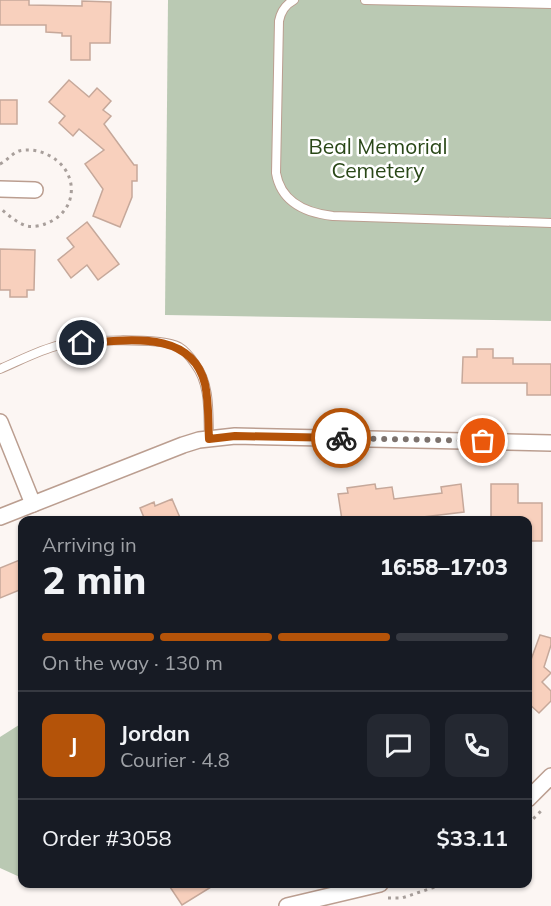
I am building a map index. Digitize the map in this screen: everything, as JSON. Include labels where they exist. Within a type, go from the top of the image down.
[{"type":"street","points":[[0,189],[34,189]]},
{"type":"street","points":[[0,422],[33,504]]},
{"type":"street","points":[[0,517],[183,444],[209,439],[235,436],[551,443]]},
{"type":"street","points":[[544,797],[551,776]]},
{"type":"street","points":[[287,906],[363,888]]},
{"type":"lane","points":[[294,0],[285,6],[279,21],[276,161],[278,183],[290,201],[317,214],[333,216],[551,223]]},
{"type":"lane","points":[[365,0],[551,4]]},
{"type":"lane","points":[[0,369],[61,345],[125,341],[162,342],[180,348],[196,365],[204,381],[209,439]]},
{"type":"path","points":[[532,817],[544,797]]},
{"type":"path","points":[[382,900],[402,898],[432,888]]},
{"type":"green space","name":"Beal Memorial Cemetery","points":[[168,0],[551,0],[551,321],[165,315]]},
{"type":"green space","points":[[18,726],[18,876],[0,868],[0,737]]},
{"type":"building","points":[[0,0],[29,0],[29,5],[82,6],[82,1],[111,2],[110,43],[90,43],[90,60],[71,60],[71,36],[46,32],[46,25],[0,25]]},
{"type":"building","points":[[69,80],[89,97],[97,88],[111,101],[103,110],[111,116],[104,124],[134,165],[137,165],[137,181],[132,181],[132,197],[120,227],[93,216],[103,189],[85,164],[104,150],[79,129],[73,136],[59,123],[65,116],[49,102]]},
{"type":"building","points":[[0,100],[17,100],[17,124],[0,124]]},
{"type":"building","points":[[87,222],[119,264],[98,280],[87,265],[71,278],[58,260],[74,247],[67,238]]},
{"type":"building","points":[[0,249],[35,250],[34,290],[27,290],[27,297],[10,297],[10,290],[0,290]]},
{"type":"building","points":[[477,349],[493,349],[493,358],[513,358],[513,364],[551,364],[551,395],[527,395],[527,383],[462,383],[463,357],[477,357]]},
{"type":"building","points":[[375,484],[376,489],[392,487],[394,499],[442,493],[441,487],[461,484],[464,512],[431,516],[341,516],[338,494],[348,493],[347,488]]},
{"type":"building","points":[[491,484],[518,484],[518,503],[542,503],[542,541],[532,541],[532,516],[491,516]]},
{"type":"building","points":[[172,499],[179,516],[143,516],[140,508],[154,502],[155,506]]},
{"type":"building","points":[[18,561],[18,591],[0,598],[0,568]]},
{"type":"building","points":[[540,635],[551,638],[544,667],[551,673],[542,682],[551,691],[551,701],[539,713],[532,707],[532,657]]},
{"type":"building","points":[[171,888],[210,888],[182,905]]},
{"type":"way so far","points":[[341,438],[483,441]]},
{"type":"route","points":[[82,343],[162,342],[180,348],[196,365],[204,381],[209,439],[235,436],[341,438]]}]
